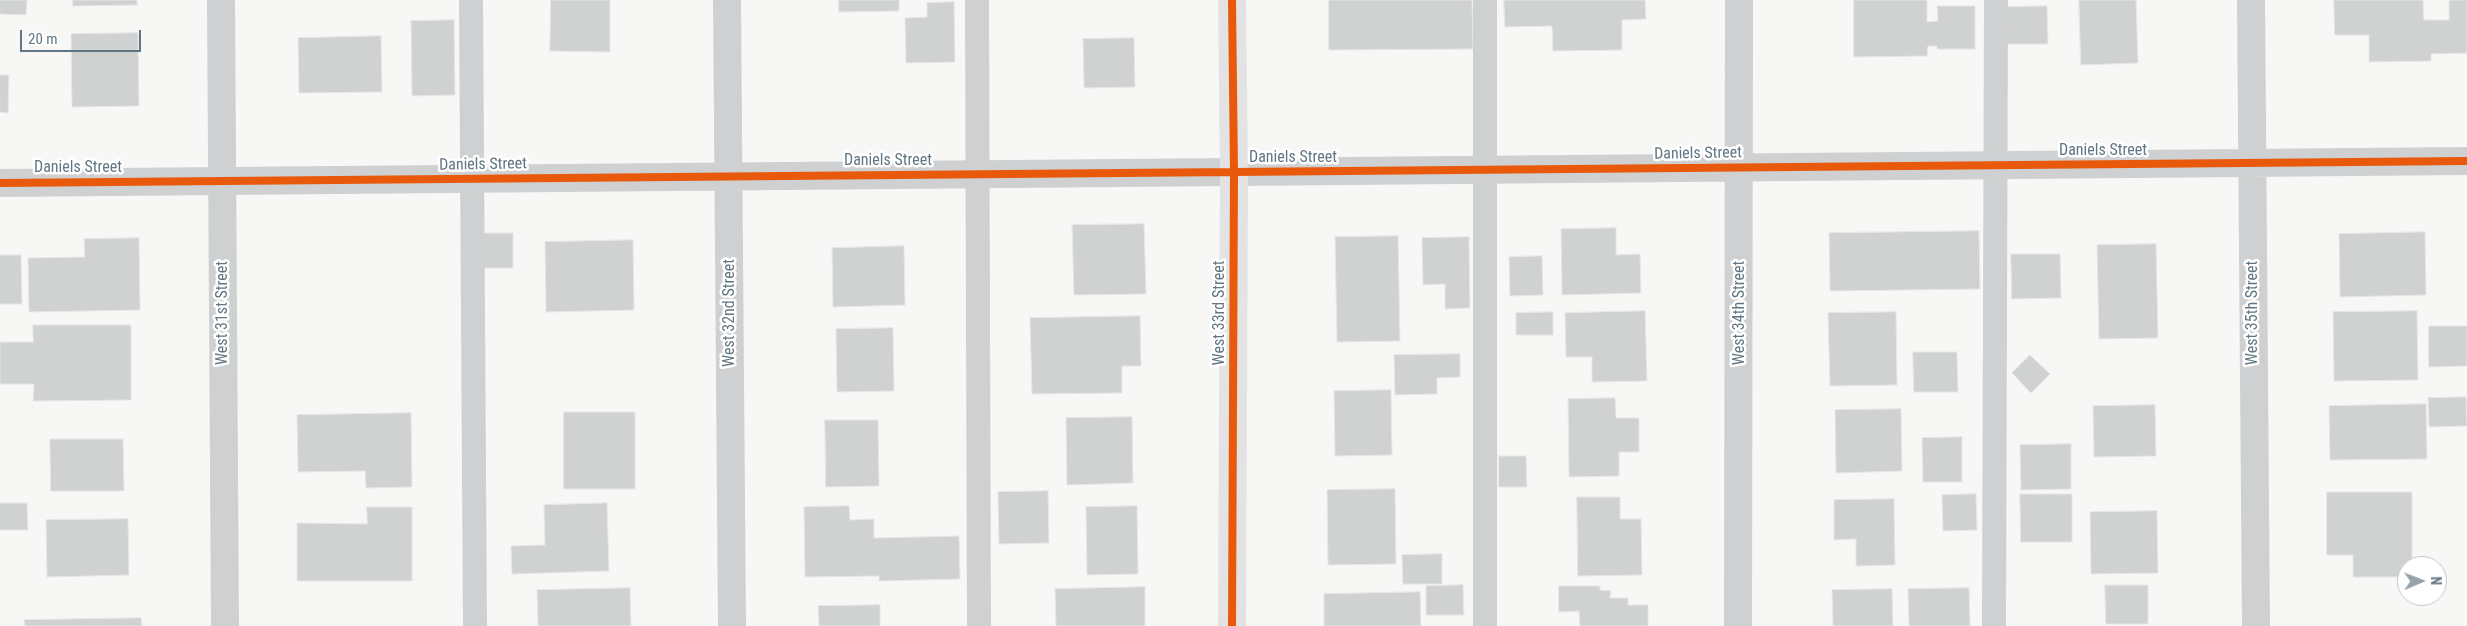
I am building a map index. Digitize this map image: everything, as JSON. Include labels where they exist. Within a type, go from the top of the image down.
[{"type":"street","name":"West 31st Street","points":[[221,0],[225,626]]},
{"type":"street","name":"West 32nd Street","points":[[727,0],[732,626]]},
{"type":"street","name":"West 33rd Street","points":[[1232,0],[1234,172],[1232,626]]},
{"type":"street","name":"West 34th Street","points":[[1738,626],[1739,0]]},
{"type":"street","name":"West 35th Street","points":[[2251,0],[2256,626]]},
{"type":"street","name":"Daniels Street","points":[[0,183],[2467,161]]},
{"type":"lane","points":[[471,0],[474,626]]},
{"type":"lane","points":[[977,0],[979,626]]},
{"type":"lane","points":[[1485,0],[1486,626]]},
{"type":"lane","points":[[1994,626],[1997,165],[1996,0]]},
{"type":"building","points":[[0,0],[27,0],[26,15],[0,14]]},
{"type":"building","points":[[73,0],[137,0],[137,5],[73,6]]},
{"type":"building","points":[[551,0],[610,0],[610,52],[550,51]]},
{"type":"building","points":[[839,0],[899,0],[899,11],[839,12]]},
{"type":"building","points":[[1329,0],[1472,0],[1473,49],[1329,50]]},
{"type":"building","points":[[1504,0],[1645,0],[1646,19],[1622,20],[1622,50],[1553,51],[1552,26],[1505,27]]},
{"type":"building","points":[[1854,0],[1927,0],[1927,22],[1938,21],[1937,6],[1975,6],[1975,49],[1937,49],[1937,46],[1928,46],[1927,56],[1854,57]]},
{"type":"building","points":[[2079,0],[2136,0],[2138,63],[2081,65]]},
{"type":"building","points":[[2334,0],[2423,0],[2424,20],[2449,20],[2449,0],[2467,0],[2467,53],[2431,54],[2431,61],[2369,62],[2369,35],[2335,35]]},
{"type":"building","points":[[954,2],[955,62],[906,63],[905,18],[927,17],[927,3]]},
{"type":"building","points":[[2047,6],[2048,44],[2007,44],[2007,7]]},
{"type":"building","points":[[454,20],[455,95],[412,96],[411,21]]},
{"type":"building","points":[[138,33],[139,106],[72,107],[71,34]]},
{"type":"building","points":[[381,36],[382,92],[299,93],[298,38]]},
{"type":"building","points":[[1134,38],[1135,87],[1084,88],[1083,39]]},
{"type":"building","points":[[0,75],[9,75],[8,113],[0,112]]},
{"type":"building","points":[[1144,224],[1146,294],[1074,295],[1072,225]]},
{"type":"building","points":[[1616,228],[1616,255],[1640,254],[1641,293],[1562,295],[1561,229]]},
{"type":"building","points":[[1979,231],[1980,289],[1830,291],[1829,233]]},
{"type":"building","points":[[2425,232],[2426,295],[2340,297],[2339,234]]},
{"type":"building","points":[[484,233],[513,233],[513,268],[484,268]]},
{"type":"building","points":[[1398,236],[1400,341],[1337,342],[1335,237]]},
{"type":"building","points":[[1469,237],[1470,308],[1445,309],[1445,284],[1423,285],[1422,238]]},
{"type":"building","points":[[139,238],[140,310],[29,312],[28,258],[85,257],[84,239]]},
{"type":"building","points":[[633,240],[634,310],[546,312],[545,242]]},
{"type":"building","points":[[2156,244],[2158,338],[2099,339],[2097,245]]},
{"type":"building","points":[[904,246],[905,305],[833,307],[832,248]]},
{"type":"building","points":[[2011,254],[2060,254],[2061,298],[2012,299]]},
{"type":"building","points":[[0,255],[21,255],[22,304],[0,304]]},
{"type":"building","points":[[1542,256],[1543,295],[1510,296],[1509,257]]},
{"type":"building","points":[[1645,311],[1647,381],[1592,382],[1592,357],[1566,357],[1565,313]]},
{"type":"building","points":[[2417,311],[2418,380],[2334,381],[2333,312]]},
{"type":"building","points":[[1553,312],[1553,335],[1516,335],[1516,313]]},
{"type":"building","points":[[1896,312],[1897,385],[1830,386],[1828,313]]},
{"type":"building","points":[[1140,316],[1141,366],[1122,366],[1122,393],[1032,394],[1030,318]]},
{"type":"building","points":[[33,325],[131,325],[131,400],[33,401],[34,384],[0,384],[0,342],[33,342]]},
{"type":"building","points":[[2429,326],[2467,326],[2467,366],[2429,367]]},
{"type":"building","points":[[893,328],[894,391],[837,392],[836,329]]},
{"type":"building","points":[[1913,352],[1957,352],[1958,392],[1914,392]]},
{"type":"building","points":[[1460,354],[1460,377],[1437,378],[1437,394],[1395,395],[1394,355]]},
{"type":"building","points":[[2030,355],[2050,374],[2031,393],[2012,373]]},
{"type":"building","points":[[1391,390],[1392,455],[1335,456],[1334,391]]},
{"type":"building","points":[[2466,397],[2467,426],[2429,427],[2428,398]]},
{"type":"building","points":[[1615,398],[1616,418],[1639,418],[1639,452],[1619,452],[1619,476],[1569,477],[1568,399]]},
{"type":"building","points":[[2426,404],[2427,459],[2330,460],[2329,406]]},
{"type":"building","points":[[2155,405],[2156,456],[2094,457],[2093,406]]},
{"type":"building","points":[[1901,409],[1902,471],[1836,473],[1835,410]]},
{"type":"building","points":[[564,412],[635,412],[635,489],[564,489]]},
{"type":"building","points":[[411,413],[412,487],[366,488],[365,471],[298,472],[297,415]]},
{"type":"building","points":[[1132,417],[1133,483],[1067,485],[1066,418]]},
{"type":"building","points":[[825,420],[878,420],[879,486],[826,487]]},
{"type":"building","points":[[1962,437],[1962,482],[1923,482],[1922,438]]},
{"type":"building","points":[[50,439],[123,439],[124,491],[51,491]]},
{"type":"building","points":[[2071,444],[2071,489],[2021,490],[2020,445]]},
{"type":"building","points":[[1499,456],[1526,456],[1527,487],[1499,487]]},
{"type":"building","points":[[1395,489],[1396,564],[1328,565],[1327,490]]},
{"type":"building","points":[[1048,491],[1049,543],[999,544],[998,492]]},
{"type":"building","points":[[2327,492],[2412,492],[2412,556],[2397,556],[2397,577],[2353,577],[2353,555],[2327,555]]},
{"type":"building","points":[[1976,494],[1977,530],[1943,531],[1942,495]]},
{"type":"building","points":[[2020,494],[2072,494],[2072,542],[2021,542]]},
{"type":"building","points":[[1577,497],[1620,497],[1620,519],[1641,519],[1642,575],[1578,576]]},
{"type":"building","points":[[1894,499],[1895,565],[1856,566],[1856,539],[1834,540],[1834,500]]},
{"type":"building","points":[[0,503],[27,503],[28,530],[0,530]]},
{"type":"building","points":[[607,503],[609,571],[512,574],[511,546],[545,545],[544,505]]},
{"type":"building","points":[[849,506],[850,520],[874,519],[874,538],[959,536],[960,579],[879,581],[879,576],[805,577],[804,507]]},
{"type":"building","points":[[1137,506],[1138,574],[1087,575],[1086,507]]},
{"type":"building","points":[[367,507],[412,507],[412,581],[297,581],[297,523],[367,524]]},
{"type":"building","points":[[2157,511],[2158,573],[2091,574],[2090,512]]},
{"type":"building","points":[[128,519],[129,575],[47,577],[46,520]]},
{"type":"building","points":[[1442,554],[1442,584],[1403,584],[1402,555]]},
{"type":"building","points":[[1463,585],[1464,615],[1426,615],[1426,586]]},
{"type":"building","points":[[2105,585],[2148,585],[2148,624],[2106,624]]},
{"type":"building","points":[[1559,586],[1600,586],[1600,590],[1611,591],[1610,598],[1628,598],[1628,605],[1648,605],[1648,626],[1580,626],[1579,611],[1559,612]]},
{"type":"building","points":[[1145,587],[1145,626],[1056,626],[1055,589]]},
{"type":"building","points":[[630,588],[631,626],[538,626],[537,590]]},
{"type":"building","points":[[1969,588],[1970,626],[1909,626],[1908,589]]},
{"type":"building","points":[[1892,589],[1893,626],[1833,626],[1832,590]]},
{"type":"building","points":[[1420,592],[1421,626],[1324,626],[1324,594]]},
{"type":"building","points":[[880,605],[880,626],[819,626],[818,606]]},
{"type":"building","points":[[141,618],[142,626],[25,626],[24,620]]},
{"type":"cycle path","points":[[1232,0],[1234,172],[1232,626]]},
{"type":"cycle path","points":[[0,183],[2467,161]]}]
